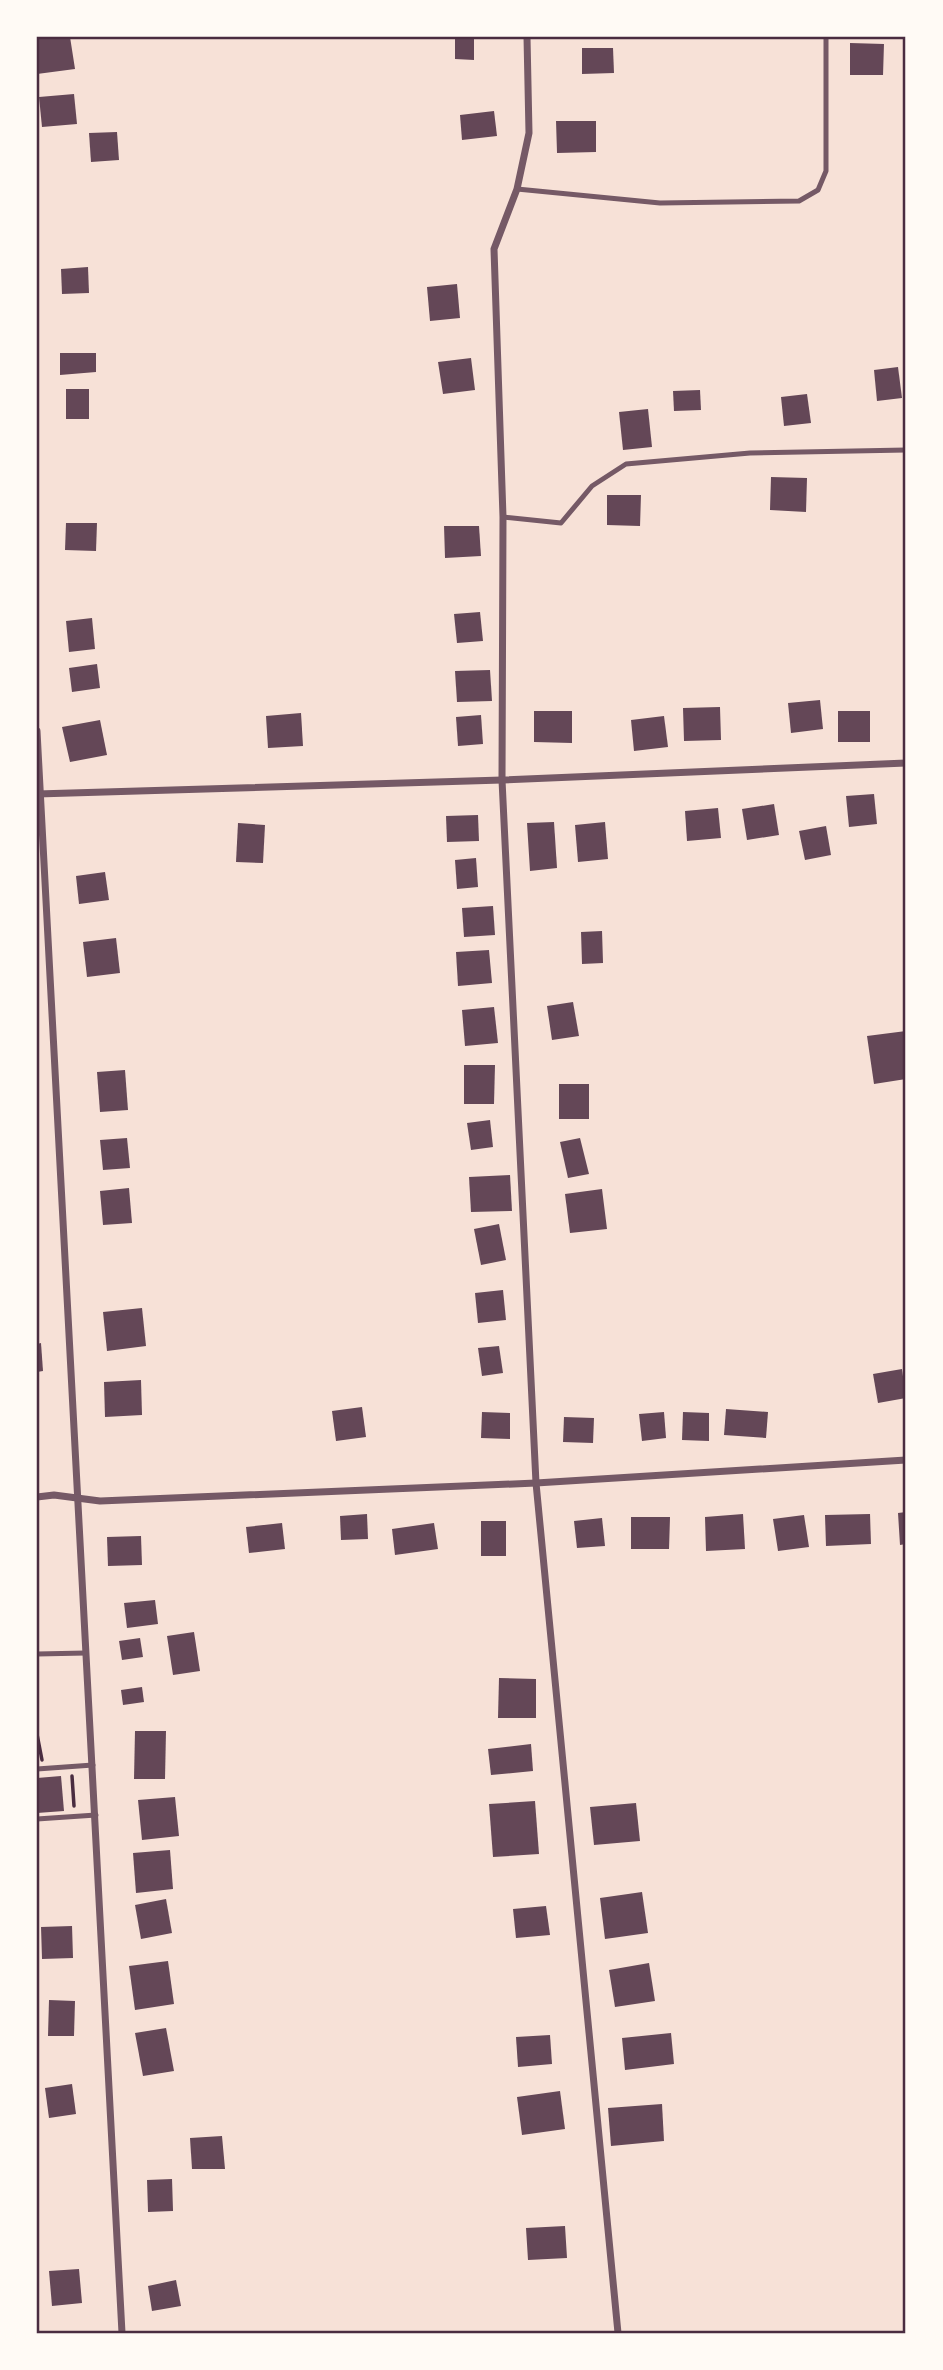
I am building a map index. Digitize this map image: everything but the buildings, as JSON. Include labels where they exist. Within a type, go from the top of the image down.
[{"type":"street","points":[[527,37],[529,133],[517,190],[494,249],[503,517],[502,780],[536,1483],[618,2333]]},
{"type":"street","points":[[37,731],[122,2333]]},
{"type":"street","points":[[39,794],[502,780],[906,763]]},
{"type":"street","points":[[37,1497],[54,1495],[100,1501],[536,1483],[906,1460]]},
{"type":"lane","points":[[517,190],[660,203],[799,201],[818,190],[826,171],[826,37]]},
{"type":"lane","points":[[503,517],[561,523],[592,486],[626,464],[750,453],[906,450]]},
{"type":"lane","points":[[37,1654],[86,1653]]},
{"type":"lane","points":[[40,1768],[93,1765]]},
{"type":"lane","points":[[37,1819],[96,1815]]},
{"type":"path","points":[[37,1734],[40,1768]]},
{"type":"path","points":[[71,1766],[75,1816]]}]
